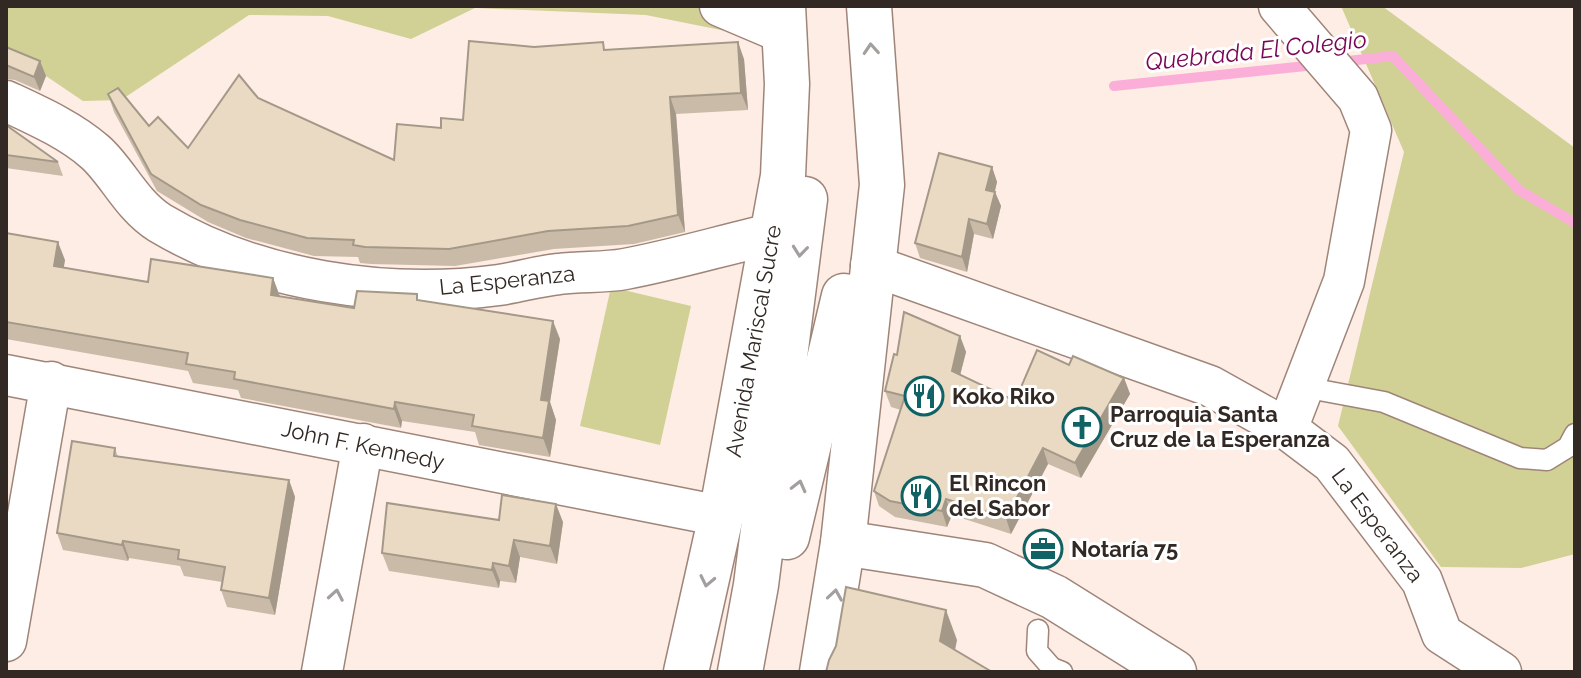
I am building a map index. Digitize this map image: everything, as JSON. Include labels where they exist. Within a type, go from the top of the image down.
[{"type":"main road","points":[[822,672],[843,543],[882,185],[869,6]]},
{"type":"main road","name":"Avenida Mariscal Sucre","points":[[686,672],[721,516],[783,176],[792,15]]},
{"type":"main road","name":"Avenida Mariscal Sucre","points":[[740,672],[758,570],[816,94],[792,15]]},
{"type":"main road","points":[[759,672],[778,575],[842,310],[874,92]]},
{"type":"main road","points":[[843,543],[985,565],[1043,620],[1174,672]]},
{"type":"street","points":[[720,6],[792,15]]},
{"type":"street","points":[[1279,6],[1358,98],[1371,130],[1344,281],[1287,429]]},
{"type":"street","name":"La Esperanza","points":[[6,101],[64,130],[97,153],[118,184],[157,221],[207,248],[284,272],[363,286],[436,289],[623,270],[772,234]]},
{"type":"street","name":"La Esperanza","points":[[871,265],[1210,386],[1287,429],[1332,463],[1422,581],[1442,634],[1501,672]]},
{"type":"street","name":"John F. Kennedy","points":[[6,375],[721,516]]},
{"type":"street","points":[[6,641],[51,382]]},
{"type":"street","points":[[322,672],[363,444]]},
{"type":"lane","points":[[1303,387],[1384,402],[1520,458],[1547,460],[1568,447],[1575,434]]},
{"type":"lane","points":[[1043,620],[1037,651],[1052,668],[1062,672]]},
{"type":"shaded area","points":[[6,6],[738,6],[736,33],[646,15],[475,8],[411,39],[328,16],[249,15],[121,100],[83,101],[6,49]]},
{"type":"shaded area","points":[[1341,6],[1382,6],[1575,148],[1575,554],[1521,568],[1441,567],[1338,426],[1404,152]]},
{"type":"shaded area","points":[[611,287],[691,306],[660,445],[580,426]]},
{"type":"building","points":[[469,41],[534,47],[603,42],[604,50],[738,42],[741,93],[670,97],[678,215],[628,226],[548,231],[449,249],[365,247],[353,245],[354,240],[307,238],[240,220],[201,205],[151,174],[108,94],[118,88],[149,126],[158,117],[188,148],[239,75],[258,98],[394,160],[397,124],[441,128],[441,118],[463,120]]},
{"type":"building","points":[[6,47],[40,61],[34,77],[6,65]]},
{"type":"building","points":[[6,125],[58,162],[6,155]]},
{"type":"building","points":[[939,153],[992,167],[986,190],[995,192],[987,224],[969,219],[962,257],[915,243]]},
{"type":"building","points":[[6,233],[58,242],[54,266],[148,282],[151,259],[273,278],[271,295],[354,308],[357,291],[417,294],[417,300],[553,321],[541,400],[549,401],[543,438],[472,426],[474,415],[395,402],[394,409],[234,379],[235,372],[186,364],[188,353],[6,322]]},
{"type":"building","points":[[904,312],[960,336],[952,371],[1015,401],[1037,350],[1069,365],[1073,356],[1124,378],[1075,463],[1043,448],[1006,518],[946,499],[942,511],[890,501],[874,491],[905,396],[885,391],[894,354],[897,355]]},
{"type":"building","points":[[72,441],[115,448],[114,456],[289,480],[269,598],[221,590],[225,567],[178,559],[179,550],[123,541],[122,545],[57,533]]},
{"type":"building","points":[[502,495],[556,504],[550,546],[514,540],[509,566],[493,563],[492,570],[382,553],[387,503],[499,520]]},
{"type":"building","points":[[846,587],[946,610],[940,641],[992,672],[826,672],[836,646]]},
{"type":"waterway","name":"Quebrada El Colegio","points":[[1339,62],[1393,56],[1519,190],[1575,223]]},
{"type":"waterway","name":"Quebrada El Colegio","points":[[1114,86],[1315,65]]},
{"type":"place","name":"Koko Riko","points":[[924,396]]},
{"type":"place","name":"Parroquia Santa Cruz de la Esperanza","points":[[1082,427]]},
{"type":"place","name":"El Rincon del Sabor","points":[[921,496]]},
{"type":"place","name":"Notaría 75","points":[[1043,549]]}]
